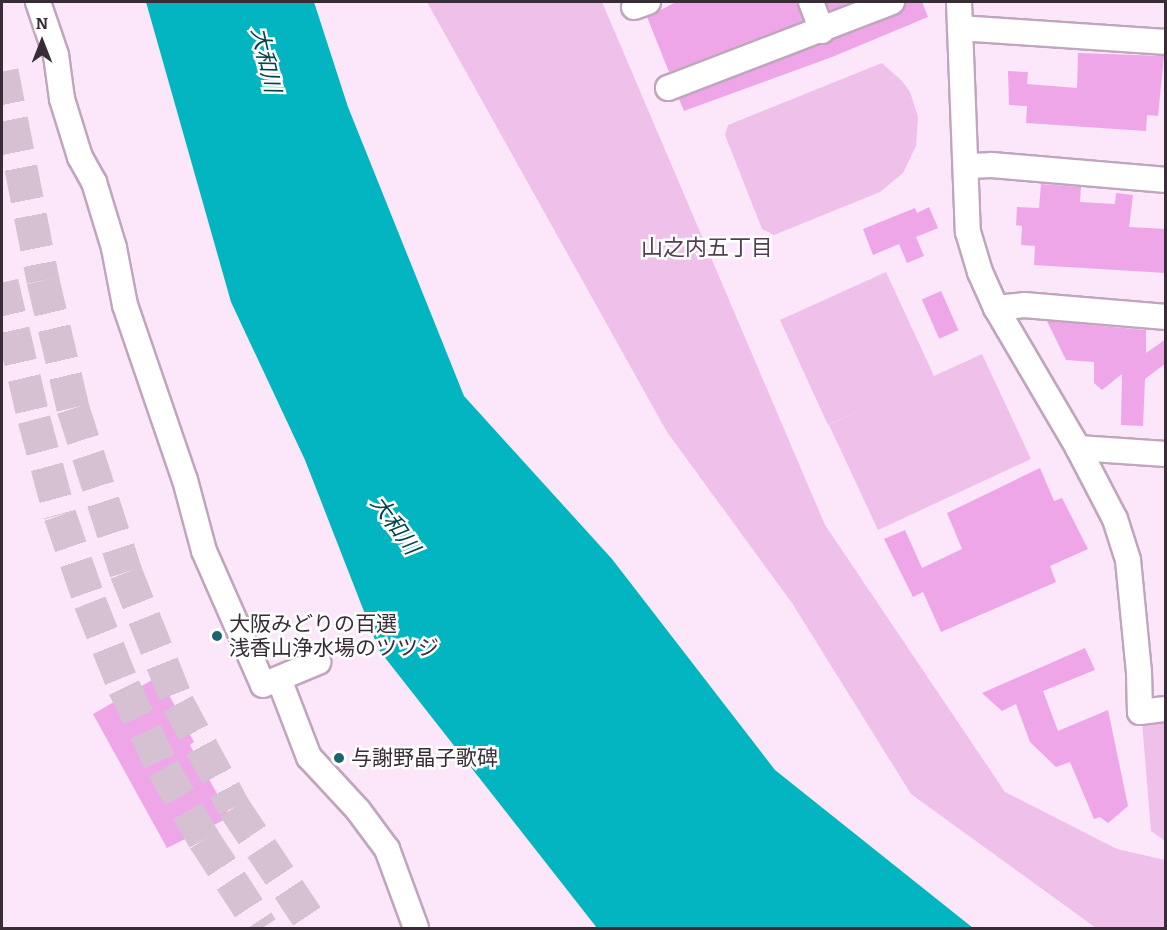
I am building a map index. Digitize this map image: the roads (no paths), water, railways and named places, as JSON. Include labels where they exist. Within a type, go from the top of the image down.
[{"type":"street","points":[[38,2],[56,55],[62,99],[80,157],[94,182],[114,248],[125,305],[185,480],[204,551],[263,686],[318,662]]},
{"type":"street","points":[[811,2],[822,31]]},
{"type":"street","points":[[668,88],[822,31],[892,2]]},
{"type":"street","points":[[959,2],[968,232],[980,272],[996,308],[1078,448],[1115,519],[1128,560],[1139,672],[1140,712],[1166,709]]},
{"type":"street","points":[[960,28],[1166,42]]},
{"type":"street","points":[[967,166],[992,165],[1166,180]]},
{"type":"street","points":[[996,308],[1024,305],[1166,317]]},
{"type":"street","points":[[1078,448],[1166,454]]},
{"type":"street","points":[[279,679],[309,757],[358,810],[387,849],[416,928]]},
{"type":"water","name":"大和川","points":[[146,2],[314,2],[348,107],[464,396],[612,559],[775,770],[973,928],[597,928],[379,650],[305,460],[231,302]]},
{"type":"tunnel","points":[[2,71],[43,280],[73,408],[126,572],[178,703],[234,807],[315,928]]},
{"type":"tunnel","points":[[2,282],[34,419],[60,515],[90,602],[124,687],[163,768],[204,839],[262,928]]},
{"type":"place","name":"大阪みどりの百選 浅香山浄水場のツツジ","points":[[217,636]]},
{"type":"place","name":"与謝野晶子歌碑","points":[[339,758]]},
{"type":"district","name":"山之内五丁目","points":[[707,248]]}]
